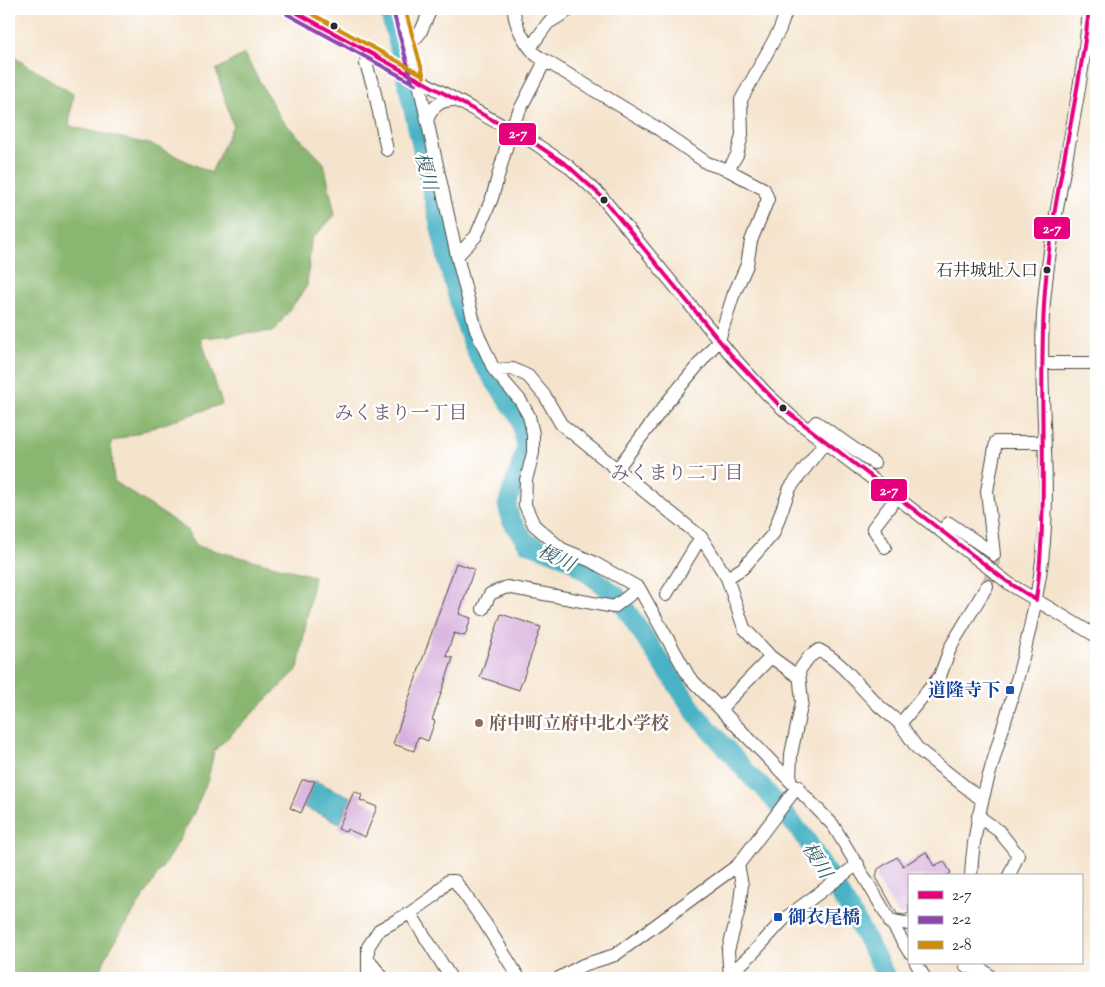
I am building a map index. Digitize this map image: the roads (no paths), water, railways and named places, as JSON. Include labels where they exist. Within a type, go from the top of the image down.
[{"type":"street","points":[[290,9],[309,13],[367,51],[549,153],[600,195],[767,394],[809,430],[1005,580],[1036,600],[1095,633]]},
{"type":"street","points":[[399,9],[476,330],[494,370],[520,400],[529,416],[533,434],[533,453],[526,480],[526,505],[534,525],[562,549],[591,561],[639,588],[689,677],[794,782],[833,825],[908,950]]},
{"type":"street","points":[[409,46],[420,33],[431,9]]},
{"type":"street","points":[[514,9],[514,17],[530,48],[545,61],[657,128],[707,163],[728,170],[764,189],[768,199],[751,241],[748,265],[733,296],[720,340],[669,400],[616,469]]},
{"type":"street","points":[[530,48],[548,22],[571,9]]},
{"type":"street","points":[[728,170],[737,155],[742,135],[740,100],[780,28],[787,9]]},
{"type":"street","points":[[971,874],[972,844],[978,816],[1022,665],[1036,600],[1042,557],[1046,481],[1043,363],[1046,277],[1090,51],[1089,9]]},
{"type":"street","points":[[367,51],[366,64],[374,90],[387,150]]},
{"type":"street","points":[[457,256],[476,236],[486,213],[511,131],[545,61]]},
{"type":"street","points":[[427,121],[430,112],[437,104],[446,100],[456,100]]},
{"type":"street","points":[[1043,363],[1096,363]]},
{"type":"street","points":[[494,370],[513,368],[528,376],[545,396],[561,424],[701,537],[727,578],[744,628],[771,657],[792,674],[796,675],[809,657],[819,650],[830,656],[848,672],[881,708],[900,724],[911,742],[982,800]]},
{"type":"street","points":[[809,430],[816,422],[874,463]]},
{"type":"street","points":[[727,578],[743,568],[773,534],[790,488],[825,442]]},
{"type":"street","points":[[941,531],[949,523],[994,554],[986,491],[996,442],[1044,442]]},
{"type":"street","points":[[885,547],[874,528],[897,497]]},
{"type":"street","points":[[666,595],[701,537]]},
{"type":"street","points":[[900,724],[940,676],[951,646],[987,586]]},
{"type":"street","points":[[483,609],[490,594],[507,587],[614,607],[639,588]]},
{"type":"street","points":[[721,708],[771,657]]},
{"type":"street","points":[[559,978],[583,964],[615,955],[738,865],[794,782],[791,754],[802,702],[800,672]]},
{"type":"street","points":[[978,816],[999,831],[1018,855],[1010,874]]},
{"type":"street","points":[[730,976],[784,919],[858,864]]},
{"type":"street","points":[[730,976],[728,951],[739,909],[742,885],[738,865]]},
{"type":"street","points":[[368,978],[367,970],[370,962],[368,948],[379,930],[410,913],[433,897],[448,880],[455,881],[485,922],[519,978]]},
{"type":"street","points":[[410,913],[451,978]]},
{"type":"street","points":[[890,922],[908,924]]},
{"type":"street","points":[[370,962],[383,978]]},
{"type":"street","points":[[917,964],[925,978]]},
{"type":"street","points":[[966,970],[982,969],[992,978]]},
{"type":"water","points":[[315,781],[351,797],[340,823],[304,807]]},
{"type":"waterway","name":"榎川","points":[[388,9],[397,40],[449,268],[466,327],[478,357],[520,418],[526,448],[507,505],[511,520],[527,543],[568,558],[617,596],[696,714],[753,779],[762,786],[806,839],[857,922],[887,978]]},
{"type":"tunnel","points":[[987,586],[994,565],[994,555]]},
{"type":"place","name":"石井城址入口","points":[[1047,270]]},
{"type":"place","name":"道隆寺下","points":[[1010,690]]},
{"type":"place","name":"府中町立府中北小学校","points":[[479,723]]},
{"type":"place","name":"御衣尾橋","points":[[778,917]]},
{"type":"district","name":"みくまり一丁目","points":[[401,412]]},
{"type":"district","name":"みくまり二丁目","points":[[677,472]]}]
